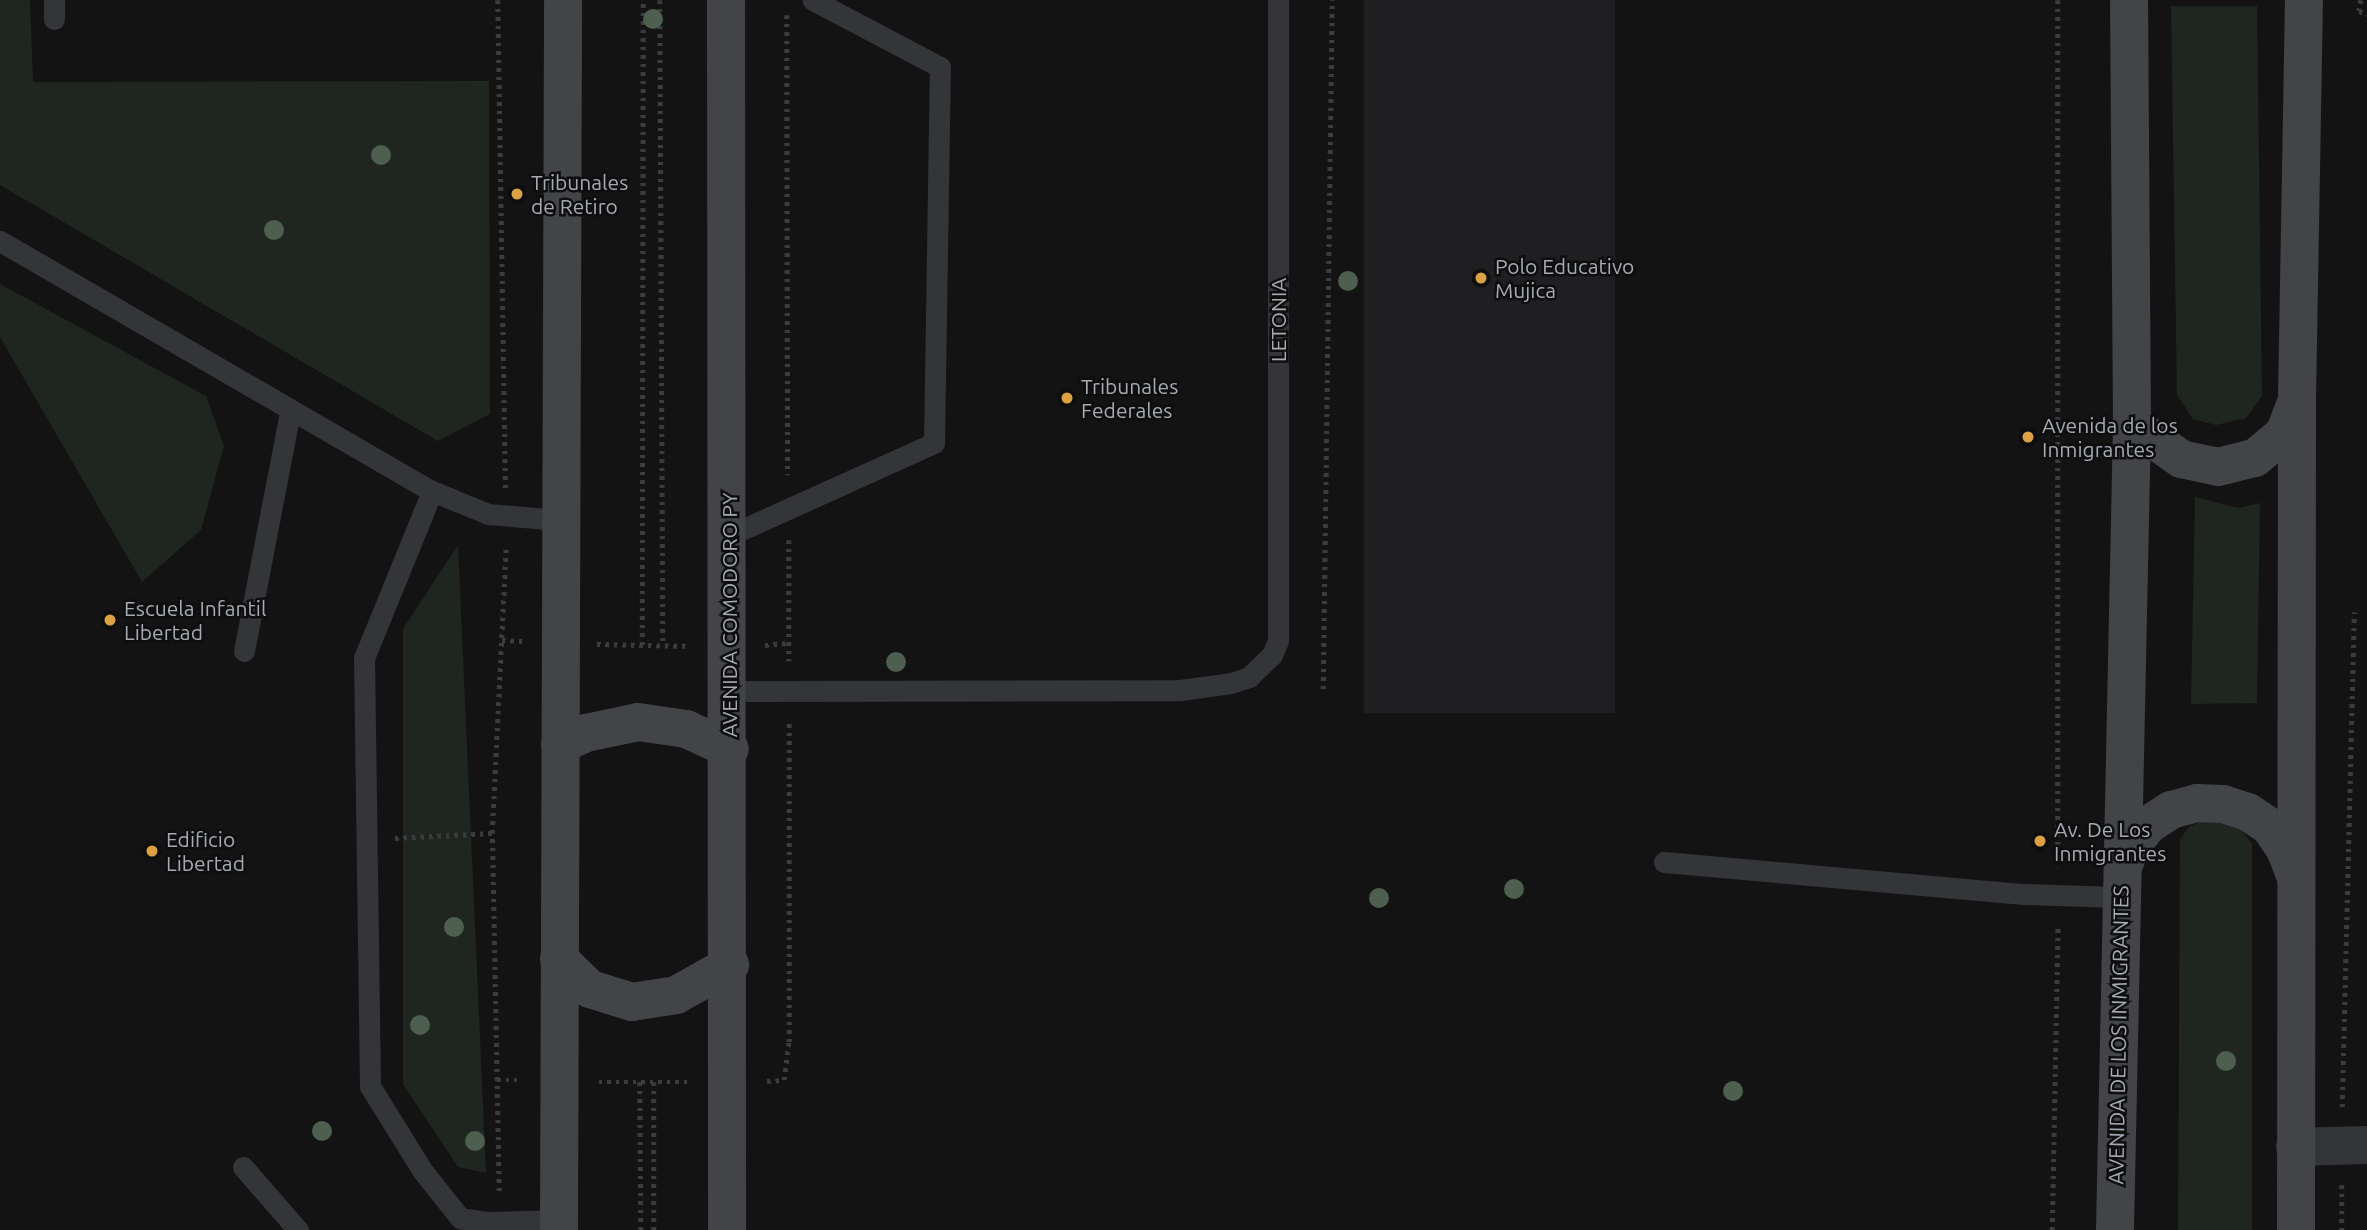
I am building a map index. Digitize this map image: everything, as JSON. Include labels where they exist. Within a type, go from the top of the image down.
[{"type":"main road","points":[[559,1225],[563,0]]},
{"type":"main road","name":"AVENIDA COMODORO PY","points":[[726,0],[730,749],[727,1230]]},
{"type":"main road","name":"AVENIDA DE LOS INMIGRANTES","points":[[2115,1230],[2133,424],[2129,0]]},
{"type":"main road","points":[[2296,1230],[2297,399],[2304,0]]},
{"type":"main road","points":[[2133,424],[2180,459],[2218,467],[2255,458],[2284,434],[2297,399]]},
{"type":"main road","points":[[560,746],[586,733],[638,722],[685,729],[730,749]]},
{"type":"main road","points":[[2121,883],[2132,845],[2148,825],[2171,810],[2197,803],[2223,804],[2248,812],[2270,827],[2286,849],[2295,874]]},
{"type":"main road","points":[[559,959],[590,989],[632,1002],[676,995],[730,965]]},
{"type":"street","points":[[2295,1147],[2354,1145]]},
{"type":"lane","points":[[728,536],[934,443],[940,67],[813,0]]},
{"type":"lane","name":"LETONIA","points":[[729,691],[1180,690],[1249,677],[1263,667],[1278,641],[1278,0]]},
{"type":"lane","points":[[0,241],[290,412],[432,491],[507,518],[560,520]]},
{"type":"lane","points":[[244,651],[290,412]]},
{"type":"lane","points":[[432,491],[364,658],[370,1086],[422,1170],[451,1224],[500,1221],[559,1225]]},
{"type":"lane","points":[[1664,862],[2058,895],[2121,883]]},
{"type":"lane","points":[[243,1167],[298,1230]]},
{"type":"path","points":[[498,0],[507,518],[492,833],[500,1221]]},
{"type":"path","points":[[642,645],[643,0]]},
{"type":"path","points":[[660,0],[663,646]]},
{"type":"path","points":[[1322,689],[1332,0]]},
{"type":"path","points":[[2052,1230],[2058,895],[2057,0]]},
{"type":"path","points":[[2361,0],[2359,11],[2367,14]]},
{"type":"path","points":[[2342,1230],[2354,1145],[2354,612]]},
{"type":"path","points":[[502,640],[561,644],[728,647],[790,643]]},
{"type":"path","points":[[367,840],[492,833]]},
{"type":"path","points":[[640,1082],[640,1230]]},
{"type":"path","points":[[654,1082],[654,1230]]},
{"type":"shaded area","points":[[0,0],[30,0],[33,82],[489,81],[490,414],[438,441],[0,185]]},
{"type":"shaded area","name":"Polo Educativo Mujica","points":[[1364,0],[1615,0],[1615,713],[1364,713]]},
{"type":"shaded area","points":[[2171,6],[2257,6],[2262,396],[2246,418],[2216,425],[2193,419],[2177,395]]},
{"type":"shaded area","points":[[0,284],[206,396],[224,446],[201,530],[142,582],[0,337]]},
{"type":"shaded area","points":[[2195,497],[2238,508],[2260,503],[2257,703],[2191,704]]},
{"type":"shaded area","points":[[458,545],[486,1173],[458,1167],[403,1084],[403,629]]},
{"type":"shaded area","points":[[2214,815],[2238,824],[2252,844],[2252,1230],[2178,1230],[2180,839],[2189,827]]},
{"type":"place","name":"Tribunales de Retiro","points":[[517,194]]},
{"type":"place","name":"Polo Educativo Mujica","points":[[1481,278]]},
{"type":"place","name":"Tribunales Federales","points":[[1067,398]]},
{"type":"place","name":"Avenida de los Inmigrantes","points":[[2028,437]]},
{"type":"place","name":"Escuela Infantil Libertad","points":[[110,620]]},
{"type":"place","name":"Av. De Los Inmigrantes","points":[[2040,841]]},
{"type":"place","name":"Edificio Libertad","points":[[152,851]]}]
